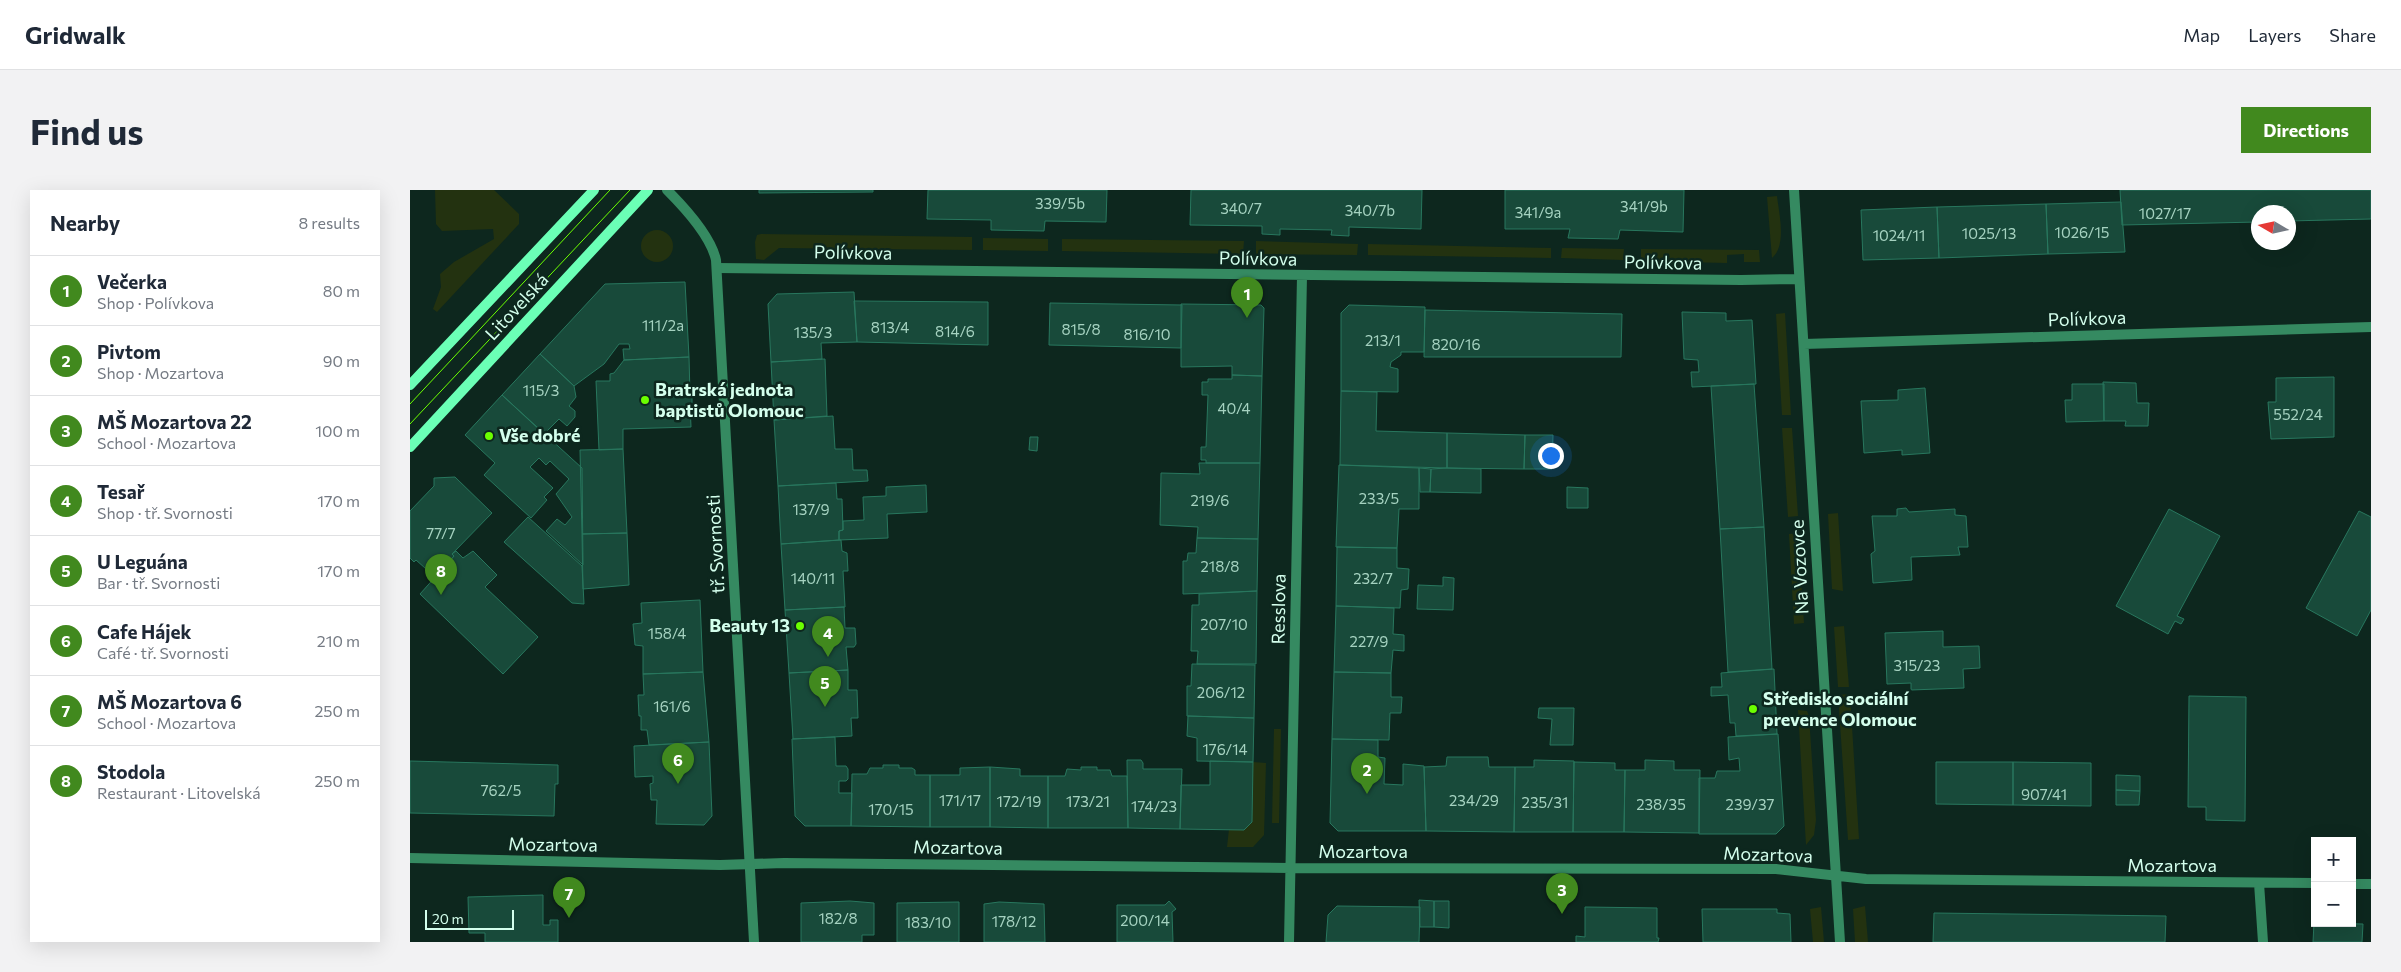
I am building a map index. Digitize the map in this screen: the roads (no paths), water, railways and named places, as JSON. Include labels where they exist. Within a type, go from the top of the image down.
[{"type":"main road","name":"Litovelská","points":[[410,385],[594,190]]},
{"type":"main road","name":"Litovelská","points":[[410,447],[648,190]]},
{"type":"street","name":"tř. Svornosti","points":[[667,190],[687,212],[713,248],[717,268],[754,942]]},
{"type":"street","name":"Na Vozovce","points":[[1794,190],[1834,875],[1840,942]]},
{"type":"street","name":"Polívkova","points":[[717,268],[1302,276],[1741,280],[1799,278]]},
{"type":"street","name":"Resslova","points":[[1289,942],[1302,276]]},
{"type":"street","name":"Polívkova","points":[[1804,344],[2371,327]]},
{"type":"street","name":"Mozartova","points":[[410,858],[749,864],[1776,869],[1866,879],[2311,883]]},
{"type":"street","points":[[2259,883],[2263,942]]},
{"type":"street","points":[[2356,884],[2371,884]]},
{"type":"tram line","points":[[410,404],[610,190]]},
{"type":"tram line","points":[[410,424],[630,190]]},
{"type":"place","name":"Večerka","points":[[1247,318]]},
{"type":"place","name":"Bratrská jednota baptistů Olomouc","points":[[645,400]]},
{"type":"place","name":"Vše dobré","points":[[489,436]]},
{"type":"place","name":"Stodola","points":[[441,595]]},
{"type":"place","name":"Beauty 13","points":[[800,626]]},
{"type":"place","name":"Tesař","points":[[828,657]]},
{"type":"place","name":"U Leguána","points":[[825,707]]},
{"type":"place","name":"Středisko sociální prevence Olomouc","points":[[1753,709]]},
{"type":"place","name":"Cafe Hájek","points":[[678,784]]},
{"type":"place","name":"Pivtom","points":[[1367,794]]},
{"type":"place","name":"MŠ Mozartova 22","points":[[1562,914]]},
{"type":"place","name":"MŠ Mozartova 6","points":[[569,918]]}]
